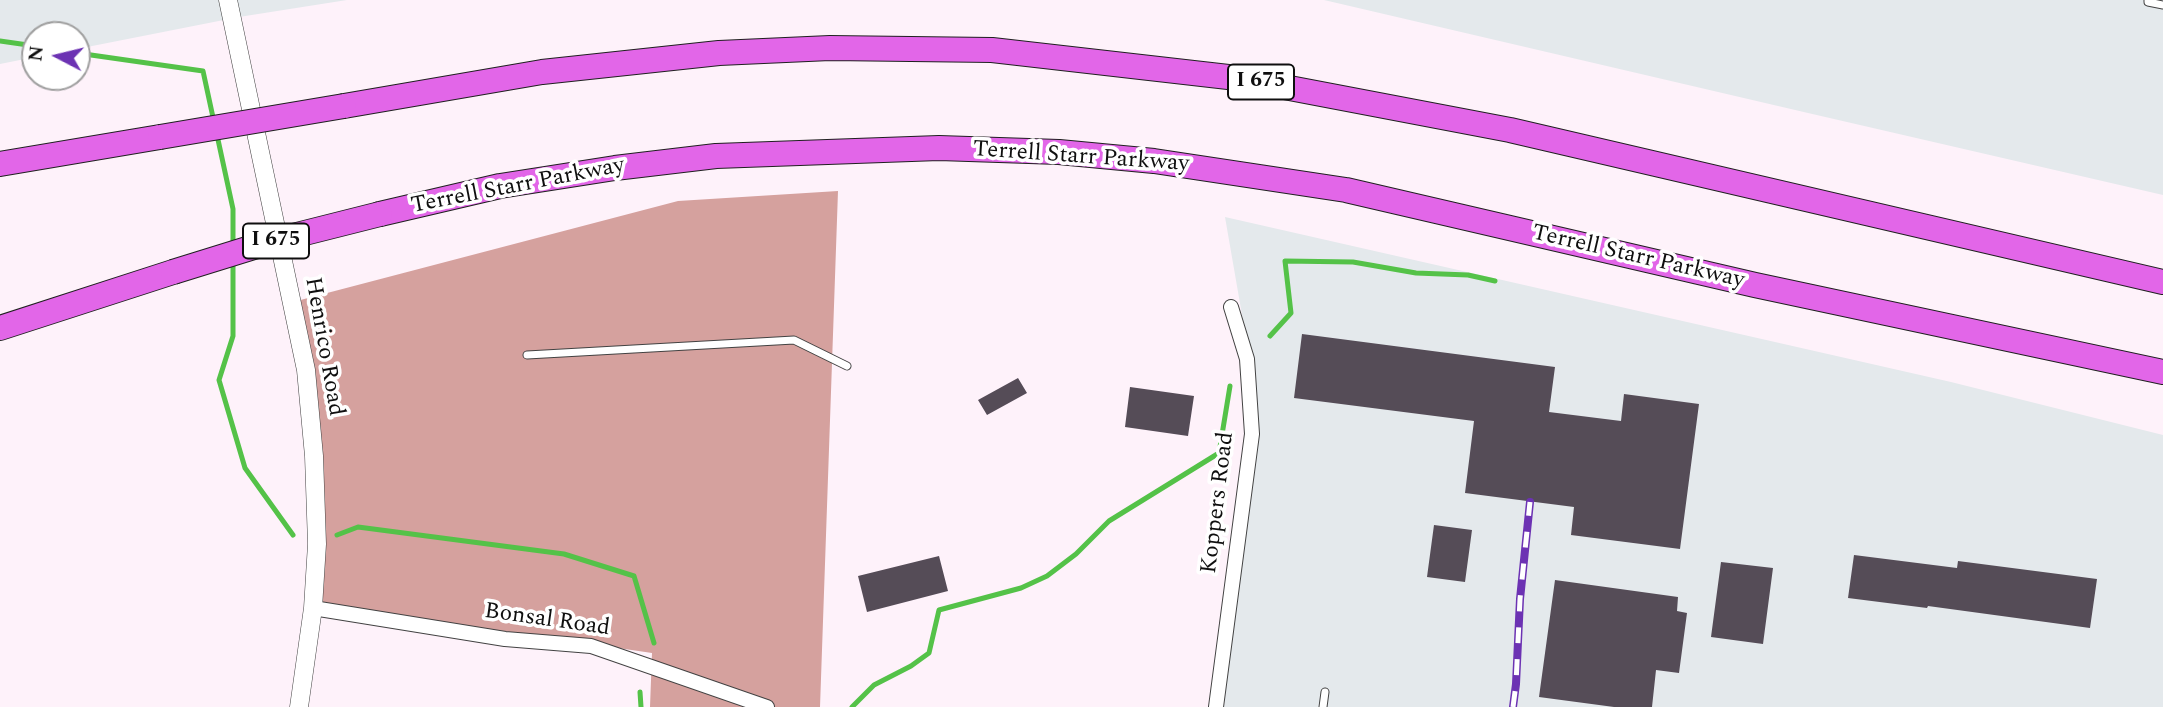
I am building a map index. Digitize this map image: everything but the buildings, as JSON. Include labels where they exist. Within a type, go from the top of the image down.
[{"type":"highway","name":"I 675","points":[[0,164],[542,72],[719,53],[830,48],[992,50],[1237,78],[1510,130],[2163,282]]},
{"type":"highway","name":"Terrell Starr Parkway","points":[[0,328],[273,242],[500,186],[716,156],[939,148],[1059,152],[1207,168],[1346,190],[1818,299],[2163,372]]},
{"type":"street","name":"Henrico Road","points":[[228,0],[306,370],[316,494],[317,544],[313,608],[299,707]]},
{"type":"street","name":"Koppers Road","points":[[1216,707],[1252,434],[1247,359],[1231,307]]},
{"type":"street","name":"Bonsal Road","points":[[313,608],[505,639],[591,646],[766,707]]},
{"type":"lane","points":[[2148,0],[2163,5]]},
{"type":"lane","points":[[527,355],[794,340],[847,366]]},
{"type":"lane","points":[[1323,707],[1325,692]]},
{"type":"shaded area","points":[[0,0],[347,0],[239,17],[91,46],[91,21],[21,21],[21,60],[0,64]]},
{"type":"shaded area","points":[[1324,0],[2163,0],[2163,195],[1808,113]]},
{"type":"shaded area","points":[[838,191],[820,707],[650,707],[652,653],[313,603],[320,474],[289,303],[678,201]]},
{"type":"shaded area","points":[[1225,217],[1951,382],[2163,435],[2163,707],[1224,707],[1258,407]]},
{"type":"waterway","points":[[0,41],[21,44]]},
{"type":"waterway","points":[[91,55],[203,71],[214,122]]},
{"type":"waterway","points":[[217,135],[233,209],[233,246]]},
{"type":"waterway","points":[[233,259],[233,336],[219,380],[245,468],[293,535]]},
{"type":"waterway","points":[[1270,336],[1291,313],[1285,261],[1353,262],[1416,273],[1468,275],[1495,281]]},
{"type":"waterway","points":[[852,707],[874,685],[911,666],[929,653],[939,610],[1021,588],[1047,576],[1076,554],[1109,521],[1219,453],[1230,386]]},
{"type":"waterway","points":[[337,535],[358,527],[564,554],[634,576],[654,643]]},
{"type":"waterway","points":[[640,692],[641,707]]},
{"type":"railway","points":[[1513,707],[1530,502]]}]
